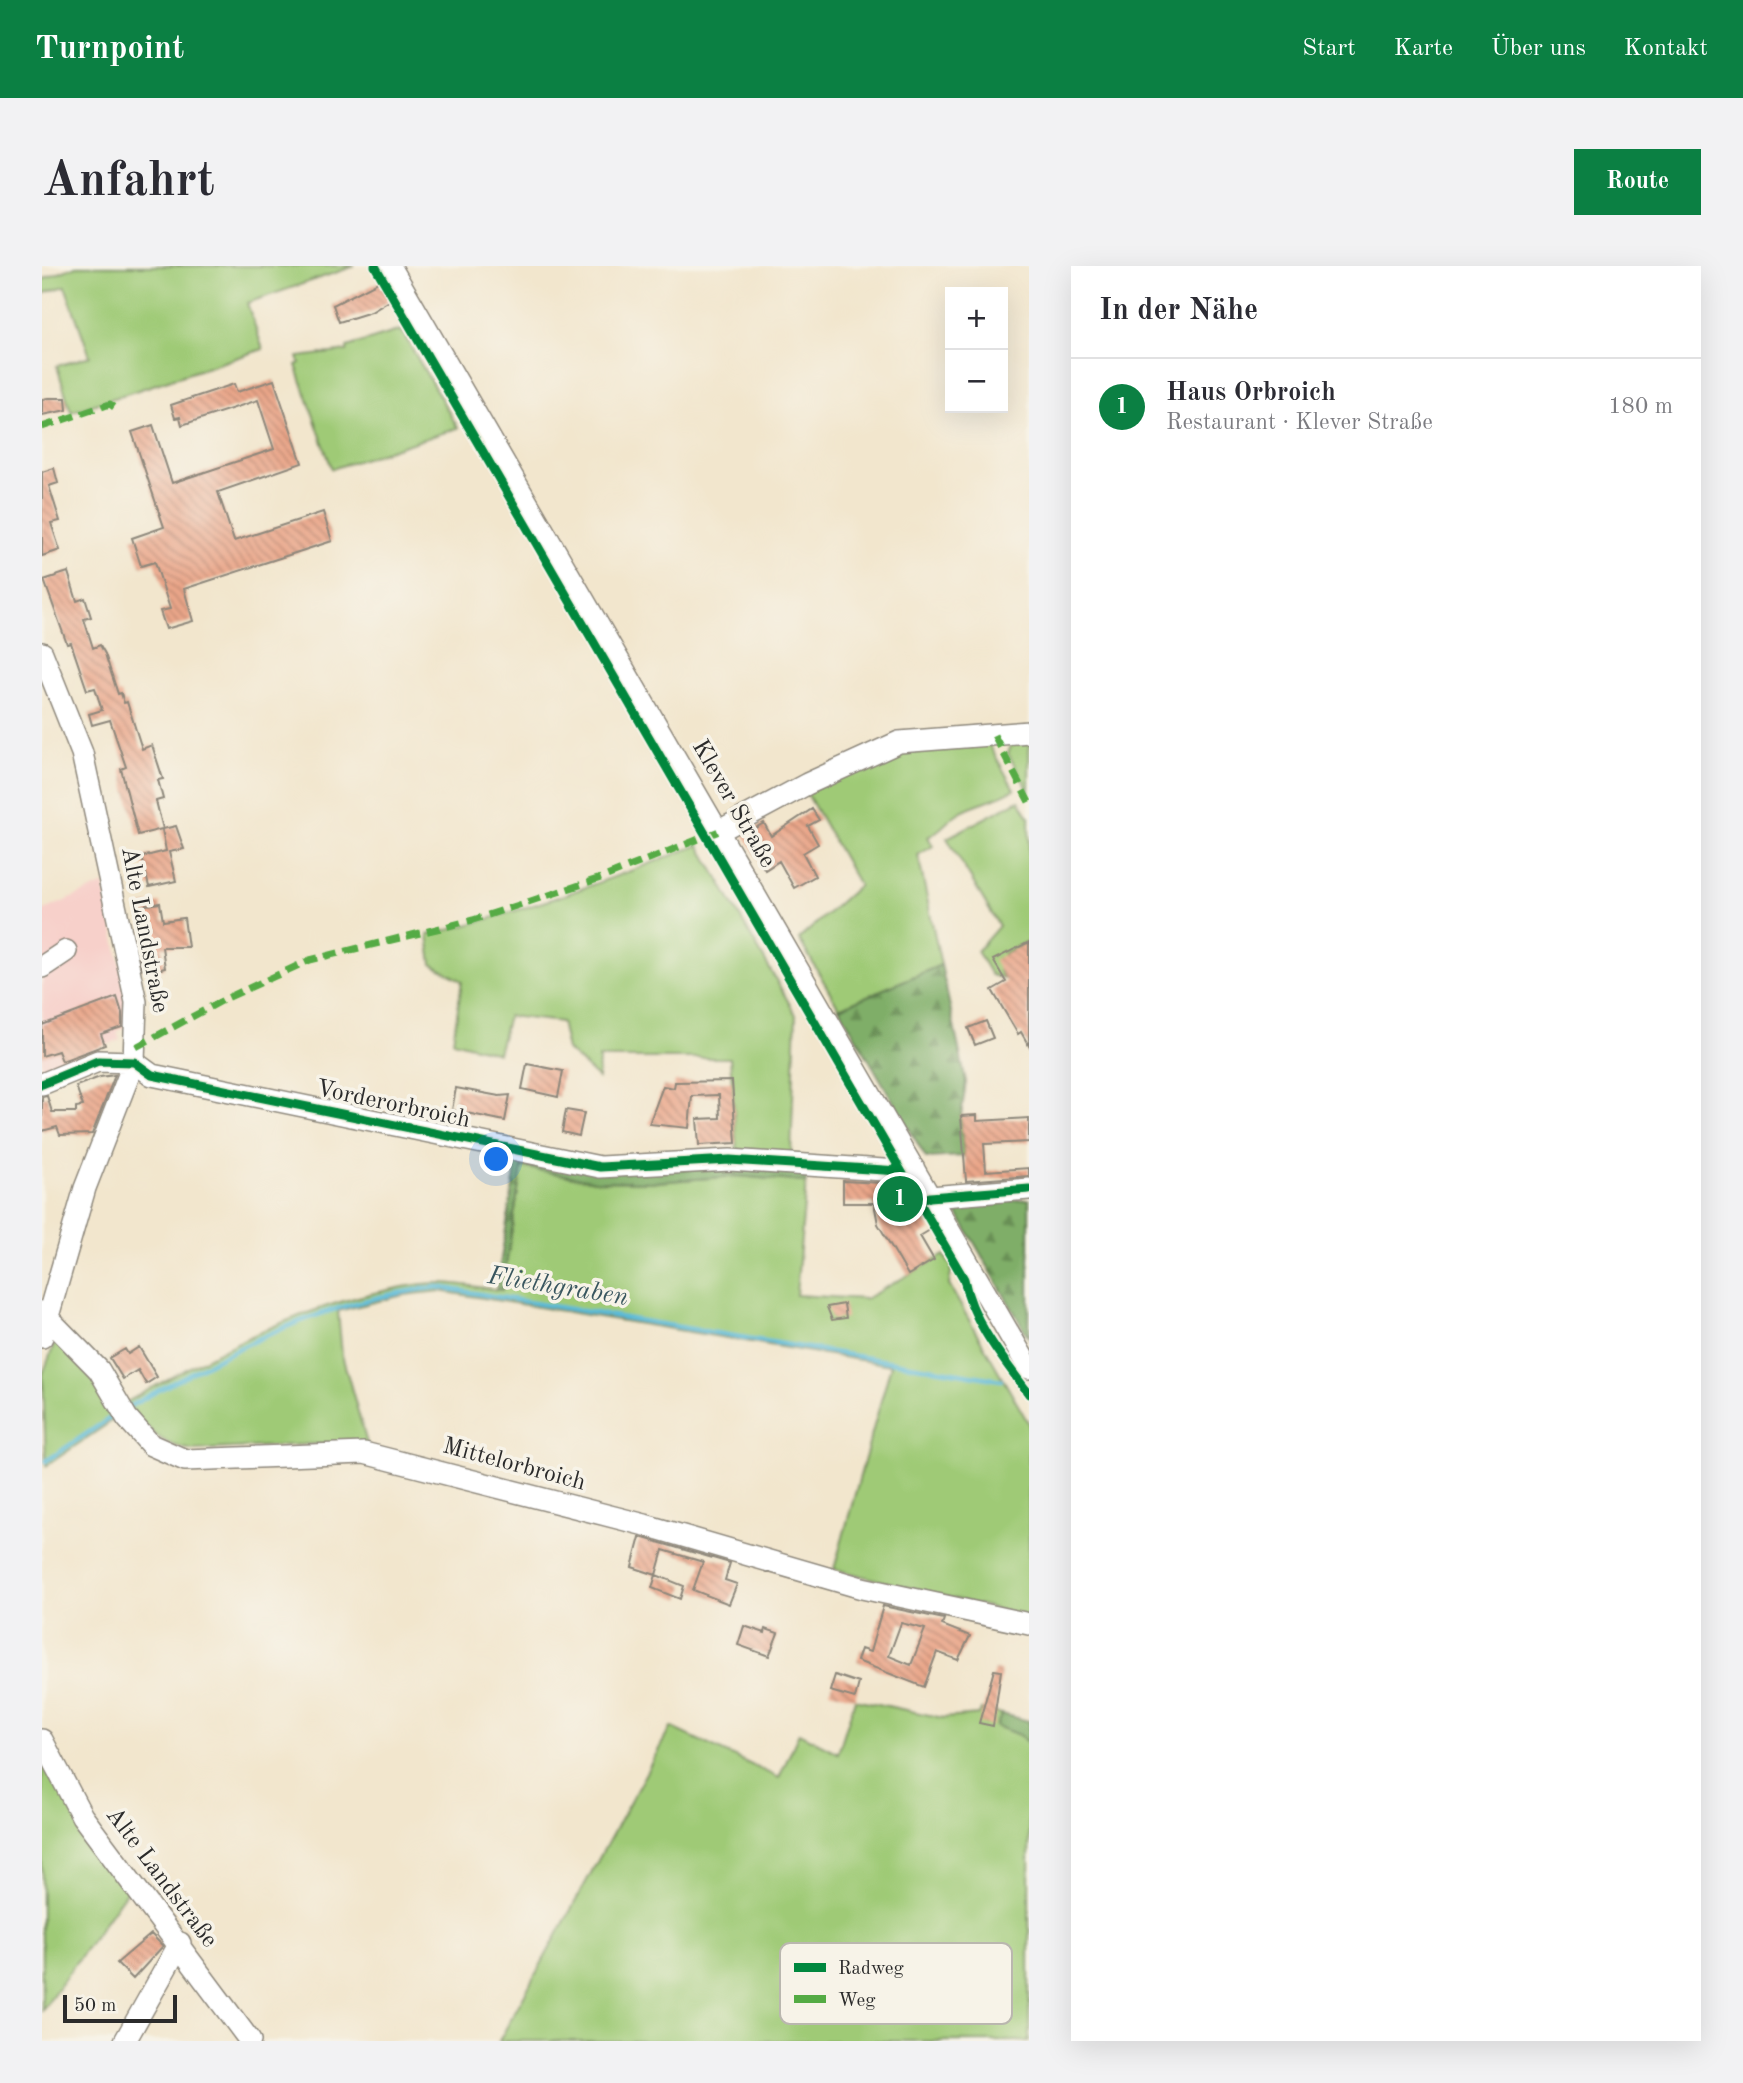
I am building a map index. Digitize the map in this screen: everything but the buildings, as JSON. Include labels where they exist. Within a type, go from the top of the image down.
[{"type":"street","name":"Klever Straße","points":[[390,266],[1029,1368]]},
{"type":"street","name":"Alte Landstraße","points":[[42,653],[82,753],[136,1002],[134,1062],[85,1188],[44,1322]]},
{"type":"street","points":[[719,831],[807,784],[899,743],[1029,732]]},
{"type":"street","points":[[42,967],[66,951]]},
{"type":"street","name":"Vorderorbroich","points":[[42,1084],[98,1061],[134,1062],[152,1076],[600,1167],[730,1160],[899,1171],[914,1169]]},
{"type":"street","points":[[930,1196],[1029,1189]]},
{"type":"street","name":"Mittelorbroich","points":[[44,1322],[99,1370],[127,1418],[150,1445],[185,1460],[365,1453],[645,1525],[862,1588],[1029,1624]]},
{"type":"street","name":"Alte Landstraße","points":[[42,1740],[82,1816],[250,2041]]},
{"type":"street","points":[[125,2041],[180,1944]]},
{"type":"shaded area","points":[[104,884],[132,1023],[117,1032],[120,1040],[42,1069],[42,911]]},
{"type":"green space","points":[[76,266],[355,266],[247,303],[263,349],[71,412],[57,366],[90,356],[65,286],[42,294],[42,280]]},
{"type":"green space","points":[[401,330],[458,428],[332,469],[296,365],[300,363],[298,357],[347,351],[347,347]]},
{"type":"green space","points":[[1029,738],[1029,791],[1008,754],[1013,739]]},
{"type":"green space","points":[[987,741],[1014,789],[956,815],[928,837],[933,846],[918,855],[941,965],[839,1008],[799,939],[859,885],[806,792],[897,747]]},
{"type":"green space","points":[[1019,800],[1029,817],[1029,941],[1004,953],[1005,967],[999,971],[1004,979],[991,975],[977,951],[999,926],[947,838]]},
{"type":"green space","points":[[699,845],[796,1015],[791,1156],[737,1152],[730,1058],[599,1058],[598,1078],[567,1050],[561,1022],[508,1016],[498,1053],[453,1041],[462,981],[432,964],[428,935],[531,906]]},
{"type":"green space","points":[[941,965],[966,1082],[961,1116],[964,1156],[926,1158],[839,1008]]},
{"type":"green space","points":[[518,1156],[807,1172],[806,1182],[737,1176],[655,1182],[595,1181],[522,1167],[502,1290],[496,1289]]},
{"type":"green space","points":[[522,1166],[595,1181],[655,1182],[737,1176],[806,1182],[796,1295],[865,1299],[944,1255],[952,1267],[949,1285],[1029,1424],[1029,1617],[834,1569],[891,1365],[440,1291],[403,1295],[338,1311],[342,1355],[368,1447],[314,1444],[192,1450],[161,1439],[125,1403],[246,1339],[340,1302],[430,1283],[502,1290]]},
{"type":"green space","points":[[1029,1199],[1029,1338],[952,1204]]},
{"type":"green space","points":[[58,1334],[93,1371],[119,1416],[46,1466],[43,1374]]},
{"type":"green space","points":[[855,1699],[943,1718],[979,1715],[981,1710],[1002,1714],[997,1726],[1019,1735],[1029,1744],[1029,2041],[499,2041],[671,1727],[779,1778],[799,1733],[838,1753]]},
{"type":"green space","points":[[1002,1714],[1029,1721],[1029,1744],[1019,1735],[996,1726]]},
{"type":"green space","points":[[42,1763],[128,1889],[42,2010]]},
{"type":"waterway","name":"Fliethgraben","points":[[130,1406],[205,1365],[278,1330],[354,1303],[438,1287],[1001,1380]]},
{"type":"waterway","name":"Fliethgraben","points":[[46,1461],[116,1414]]},
{"type":"marked path","points":[[42,427],[110,404],[118,410]]},
{"type":"marked path","points":[[994,735],[1029,802]]},
{"type":"marked path","points":[[136,1047],[227,998],[310,960],[473,920],[604,877],[719,831]]},
{"type":"cycle path","points":[[375,266],[964,1279],[981,1325],[1029,1394]]},
{"type":"cycle path","points":[[42,1084],[98,1061],[134,1062],[152,1075],[600,1167],[730,1160],[899,1171]]},
{"type":"cycle path","points":[[918,1201],[930,1197],[1029,1189]]},
{"type":"place","name":"Haus Orbroich","points":[[900,1199]]}]
